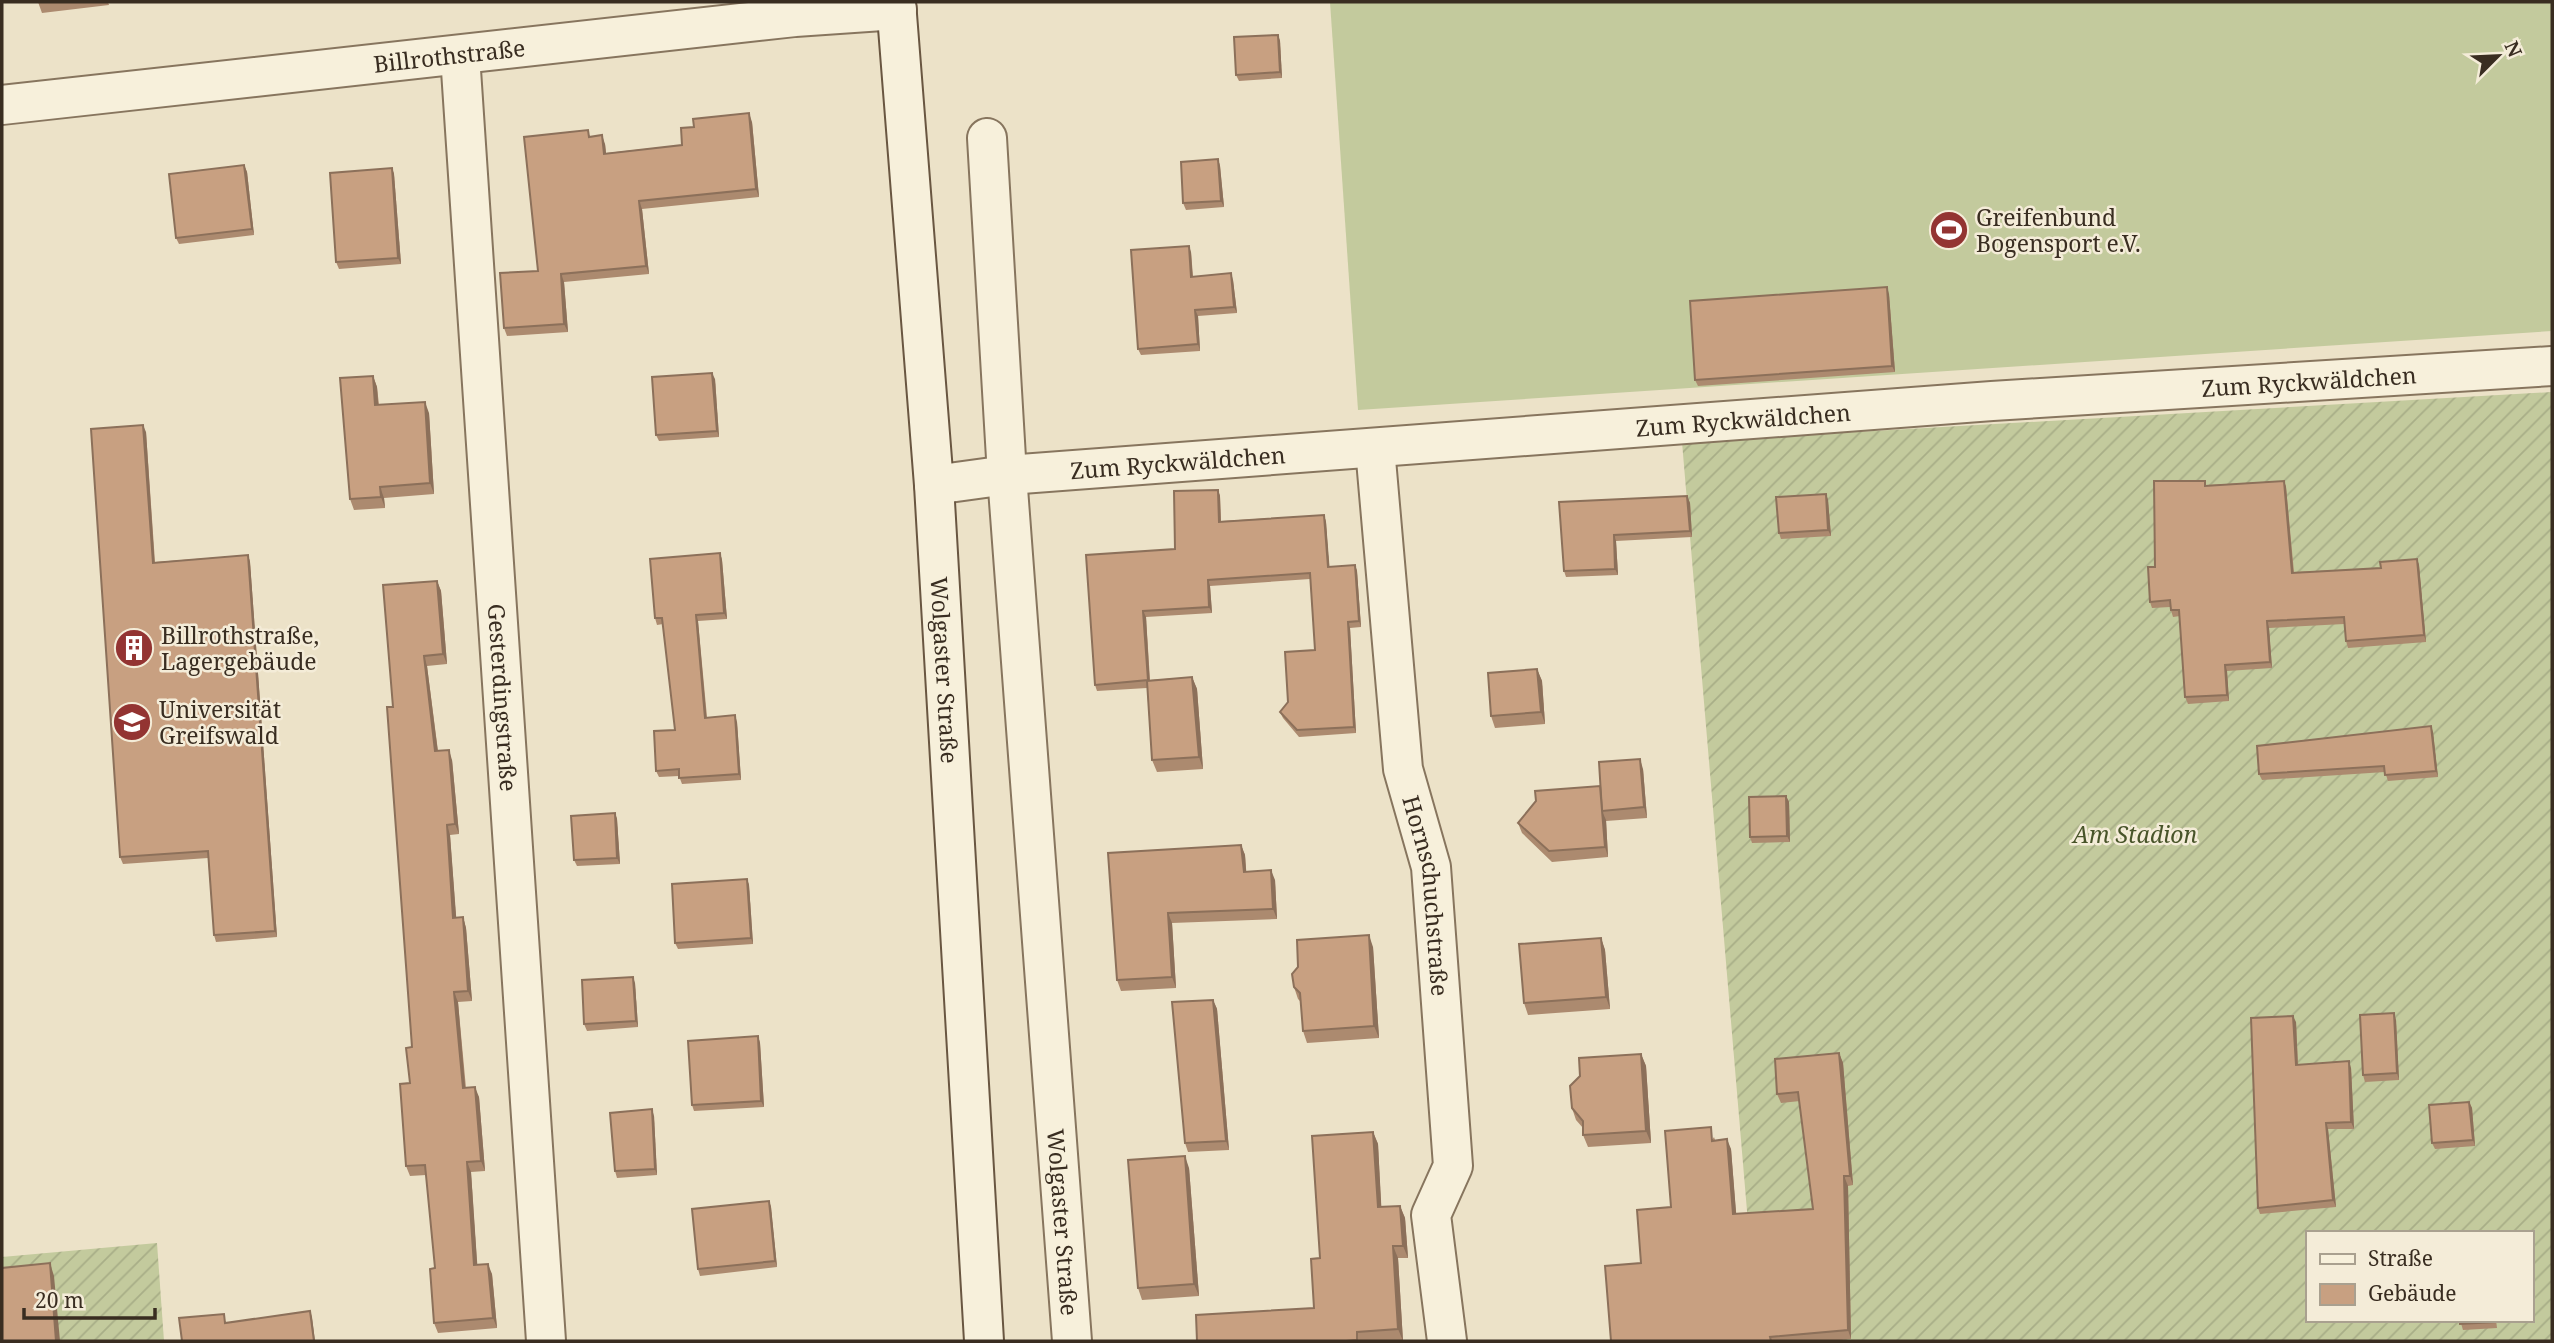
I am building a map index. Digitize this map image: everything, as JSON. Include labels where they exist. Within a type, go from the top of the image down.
[{"type":"street","name":"Billrothstraße","points":[[2,105],[896,6]]},
{"type":"street","name":"Wolgaster Straße","points":[[896,6],[934,485],[984,1341]]},
{"type":"street","name":"Gesterdingstraße","points":[[460,55],[546,1341]]},
{"type":"street","name":"Wolgaster Straße","points":[[986,138],[1007,475],[1072,1341]]},
{"type":"street","name":"Zum Ryckwäldchen","points":[[934,485],[1007,475],[1992,401],[2552,366]]},
{"type":"street","name":"Hornschuchstraße","points":[[1376,448],[1402,769],[1431,867],[1453,1167],[1431,1215],[1447,1341]]},
{"type":"green space","name":"Greifenbund Bogensport e.V.","points":[[1330,2],[2552,2],[2552,331],[1358,410]]},
{"type":"green space","name":"Am Stadion","points":[[2552,392],[2552,1341],[1758,1341],[1682,442]]},
{"type":"green space","points":[[157,1243],[164,1341],[2,1341],[2,1257]]},
{"type":"building","points":[[1278,35],[1280,72],[1236,75],[1234,37]]},
{"type":"building","points":[[749,113],[756,189],[639,201],[646,266],[561,274],[564,324],[504,328],[500,273],[538,271],[524,137],[588,130],[589,137],[602,135],[604,154],[682,145],[681,128],[694,127],[693,119]]},
{"type":"building","points":[[1218,159],[1221,201],[1183,203],[1181,162]]},
{"type":"building","points":[[244,165],[252,229],[176,238],[169,174]]},
{"type":"building","points":[[392,168],[398,258],[336,262],[330,173]]},
{"type":"building","points":[[1189,246],[1191,277],[1231,273],[1234,307],[1195,310],[1198,344],[1138,349],[1131,250]]},
{"type":"building","points":[[1887,287],[1892,366],[1695,380],[1690,301]]},
{"type":"building","points":[[712,373],[717,431],[656,435],[652,377]]},
{"type":"building","points":[[373,376],[375,405],[425,402],[430,483],[380,487],[381,497],[350,499],[340,378]]},
{"type":"building","points":[[143,425],[153,563],[248,555],[275,931],[214,935],[208,851],[120,857],[91,429]]},
{"type":"building","points":[[2154,481],[2205,481],[2205,486],[2284,481],[2292,573],[2381,568],[2380,562],[2417,559],[2424,635],[2346,641],[2344,617],[2267,621],[2270,662],[2225,665],[2227,695],[2185,697],[2179,610],[2171,610],[2170,600],[2150,602],[2148,567],[2155,567]]},
{"type":"building","points":[[1218,490],[1219,522],[1324,515],[1328,567],[1355,565],[1359,621],[1348,622],[1354,727],[1297,730],[1280,712],[1288,702],[1285,652],[1315,650],[1310,573],[1208,580],[1209,607],[1143,611],[1148,680],[1095,685],[1086,555],[1175,549],[1174,491]]},
{"type":"building","points":[[1826,494],[1828,530],[1779,533],[1776,497]]},
{"type":"building","points":[[1687,496],[1690,531],[1614,535],[1615,569],[1564,571],[1559,502]]},
{"type":"building","points":[[720,553],[724,613],[696,615],[705,718],[735,715],[739,774],[679,778],[679,769],[656,771],[654,731],[675,730],[662,618],[655,618],[650,559]]},
{"type":"building","points":[[437,581],[443,654],[424,656],[435,751],[449,750],[455,824],[447,825],[453,918],[463,917],[468,991],[454,992],[463,1088],[475,1087],[481,1161],[467,1162],[474,1265],[488,1264],[493,1318],[434,1323],[430,1269],[435,1268],[425,1165],[406,1166],[400,1084],[410,1083],[406,1048],[412,1047],[387,707],[393,707],[383,585]]},
{"type":"building","points":[[1537,669],[1541,712],[1491,716],[1488,673]]},
{"type":"building","points":[[1192,677],[1199,757],[1152,760],[1147,681]]},
{"type":"building","points":[[2431,726],[2436,771],[2385,775],[2384,766],[2259,774],[2257,746]]},
{"type":"building","points":[[1640,759],[1644,807],[1602,811],[1599,762]]},
{"type":"building","points":[[1600,786],[1605,847],[1549,851],[1518,823],[1536,801],[1535,791]]},
{"type":"building","points":[[1786,796],[1787,836],[1750,837],[1749,797]]},
{"type":"building","points":[[615,813],[617,858],[574,860],[571,816]]},
{"type":"building","points":[[1241,845],[1244,872],[1271,870],[1273,909],[1168,913],[1172,977],[1117,980],[1108,853]]},
{"type":"building","points":[[747,879],[751,938],[675,943],[672,884]]},
{"type":"building","points":[[1369,935],[1374,1026],[1303,1031],[1300,993],[1294,987],[1292,974],[1298,967],[1297,940]]},
{"type":"building","points":[[1601,938],[1606,997],[1524,1003],[1519,944]]},
{"type":"building","points":[[633,977],[636,1021],[584,1024],[582,980]]},
{"type":"building","points":[[1213,1000],[1226,1141],[1185,1143],[1172,1002]]},
{"type":"building","points":[[2394,1013],[2397,1073],[2363,1075],[2360,1015]]},
{"type":"building","points":[[2293,1016],[2296,1065],[2349,1061],[2351,1122],[2326,1123],[2333,1200],[2258,1208],[2251,1018]]},
{"type":"building","points":[[758,1036],[761,1101],[692,1105],[688,1041]]},
{"type":"building","points":[[1839,1053],[1850,1176],[1844,1176],[1848,1330],[1770,1337],[1771,1341],[1611,1341],[1605,1266],[1641,1263],[1637,1210],[1671,1207],[1665,1131],[1711,1127],[1712,1141],[1727,1139],[1733,1214],[1813,1209],[1798,1092],[1777,1094],[1775,1059]]},
{"type":"building","points":[[1641,1054],[1646,1131],[1583,1135],[1583,1121],[1572,1108],[1570,1086],[1580,1076],[1579,1058]]},
{"type":"building","points":[[2469,1102],[2473,1140],[2432,1143],[2429,1105]]},
{"type":"building","points":[[652,1109],[655,1169],[615,1171],[610,1113]]},
{"type":"building","points":[[1373,1132],[1378,1207],[1400,1206],[1403,1246],[1393,1246],[1398,1329],[1357,1332],[1357,1340],[1346,1341],[1197,1341],[1196,1315],[1314,1308],[1311,1259],[1320,1258],[1312,1136]]},
{"type":"building","points":[[1185,1156],[1194,1284],[1138,1288],[1128,1160]]},
{"type":"building","points":[[769,1201],[775,1261],[698,1269],[692,1209]]},
{"type":"building","points":[[50,1263],[56,1341],[2,1341],[2,1268]]},
{"type":"building","points":[[310,1311],[314,1341],[182,1341],[179,1318],[224,1314],[225,1323]]},
{"type":"building","points":[[2460,1322],[2495,1322],[2460,1324]]},
{"type":"place","name":"Greifenbund Bogensport e.V.","points":[[1949,230]]},
{"type":"place","name":"Billrothstraße, Lagergebäude","points":[[134,648]]},
{"type":"place","name":"Universität Greifswald","points":[[132,722]]}]
